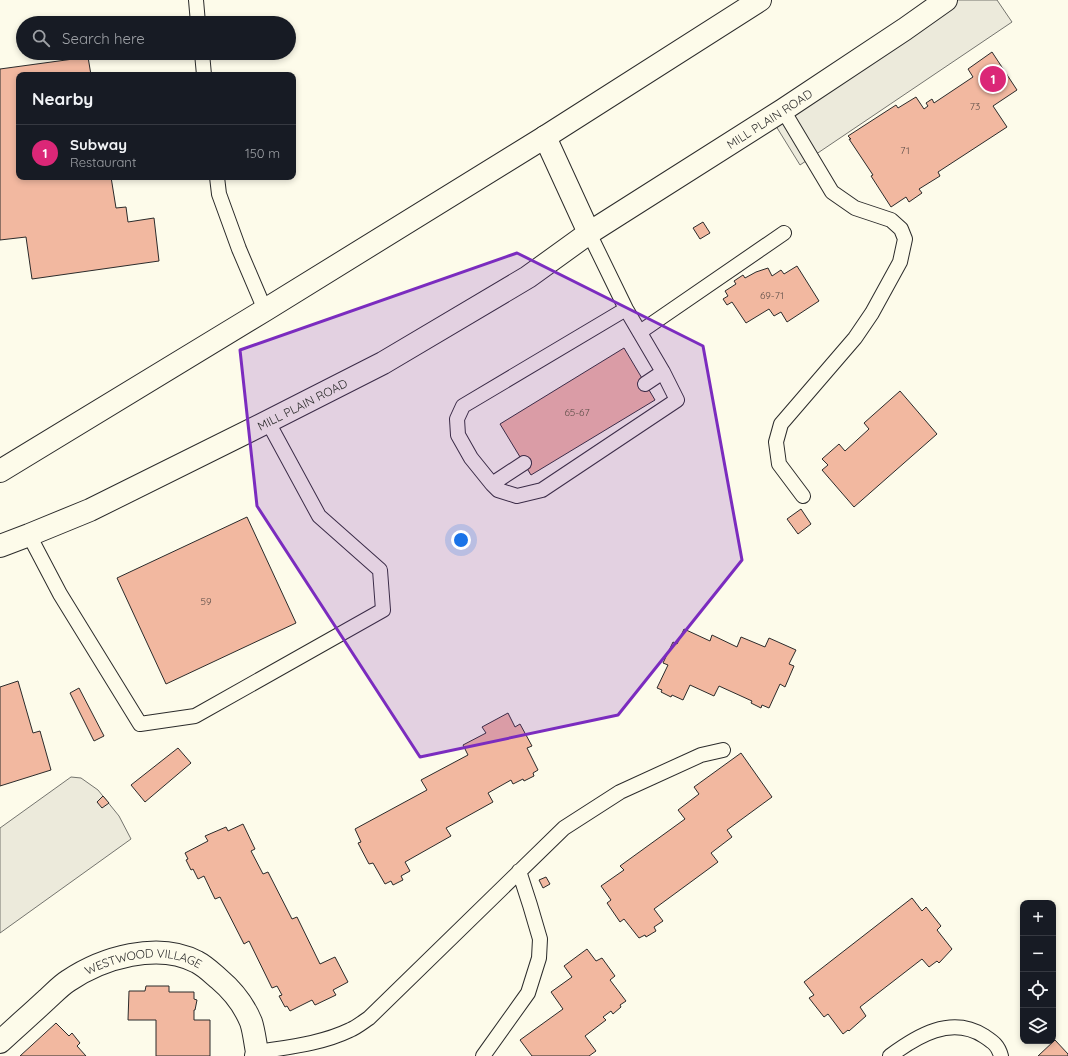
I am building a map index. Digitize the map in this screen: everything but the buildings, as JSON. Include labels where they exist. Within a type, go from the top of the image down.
[{"type":"street","points":[[0,471],[545,137],[760,0]]},
{"type":"street","name":"MILL PLAIN ROAD","points":[[0,546],[29,536],[90,510],[383,363],[528,276],[588,233],[783,110],[946,0]]},
{"type":"street","points":[[545,137],[588,233]]},
{"type":"street","name":"WESTWOOD VILLAGE","points":[[0,1042],[67,981],[113,959],[139,953],[158,952],[178,955],[197,962],[227,986],[237,998],[251,1023],[256,1054]]},
{"type":"lane","points":[[196,0],[197,16]]},
{"type":"lane","points":[[203,60],[204,72]]},
{"type":"lane","points":[[783,110],[832,192],[855,208],[891,220],[902,229],[906,239],[900,262],[872,314],[855,338],[781,424],[776,442],[779,464],[803,496]]},
{"type":"lane","points":[[217,180],[221,201],[239,249],[265,310]]},
{"type":"lane","points":[[588,233],[626,309],[663,372],[677,400],[542,490],[517,496],[498,490],[471,458],[458,435],[457,419],[463,406],[626,309]]},
{"type":"lane","points":[[640,332],[784,233]]},
{"type":"lane","points":[[645,384],[663,372]]},
{"type":"lane","points":[[29,536],[60,594],[140,724],[195,716],[383,610],[380,570],[319,516],[268,422]]},
{"type":"lane","points":[[492,484],[524,463]]},
{"type":"lane","points":[[256,1054],[319,1041],[350,1030],[369,1018],[564,828],[620,792],[701,755],[723,750]]},
{"type":"lane","points":[[483,1056],[528,993],[539,958],[540,939],[519,871]]},
{"type":"lane","points":[[890,1056],[917,1037],[936,1029],[954,1027],[967,1029],[981,1034],[995,1043],[1002,1056]]},
{"type":"highlighted area","points":[[517,253],[703,346],[742,560],[618,715],[420,757],[257,506],[240,350]]},
{"type":"shaded area","points":[[946,0],[997,0],[1012,22],[800,165],[771,118]]},
{"type":"shaded area","points":[[71,777],[81,778],[98,790],[119,816],[131,839],[0,933],[0,828]]},
{"type":"place","name":"Subway","points":[[993,79]]}]
